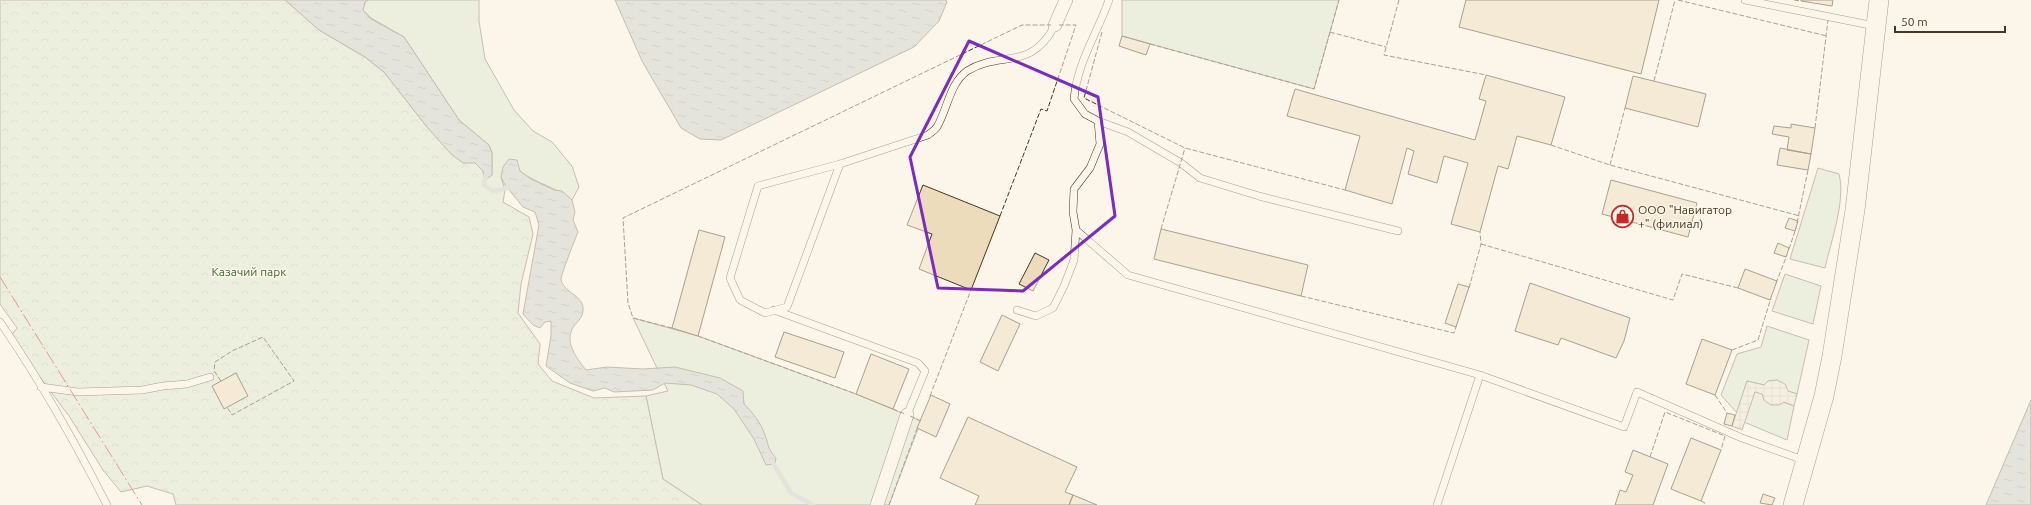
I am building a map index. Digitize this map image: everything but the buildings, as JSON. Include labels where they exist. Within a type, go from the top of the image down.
[{"type":"main road","points":[[1793,505],[1806,461],[1832,356],[1855,210],[1879,0]]},
{"type":"street","points":[[1055,25],[1066,0]]},
{"type":"street","points":[[877,505],[907,415]]},
{"type":"lane","points":[[1109,0],[1103,17],[1082,60],[1076,81],[1074,99],[1085,114],[1098,121],[1128,132],[1181,163],[1200,178],[1259,196],[1398,231]]},
{"type":"lane","points":[[1745,0],[1877,26]]},
{"type":"lane","points":[[840,164],[795,291],[787,307],[765,313],[740,300],[730,278],[758,186],[840,164],[928,135],[936,128],[955,86],[966,72],[984,62],[1001,62],[1019,58],[1036,49],[1048,38],[1055,25]]},
{"type":"lane","points":[[1017,310],[1036,316],[1053,308],[1064,286],[1074,260],[1076,230],[1073,212],[1074,189],[1090,168],[1100,144],[1098,121]]},
{"type":"lane","points":[[1076,230],[1128,275],[1480,375],[1624,427],[1637,392],[1742,438],[1806,461]]},
{"type":"lane","points":[[774,310],[918,363],[925,371],[907,415]]},
{"type":"lane","points":[[0,322],[41,387],[84,461],[107,505]]},
{"type":"lane","points":[[1437,505],[1480,375]]},
{"type":"lane","points":[[41,387],[78,392],[142,390],[187,384],[210,377]]},
{"type":"highlighted area","points":[[969,41],[1098,97],[1115,216],[1023,291],[938,288],[910,157]]},
{"type":"green space","name":"Казачий парк","points":[[0,0],[285,0],[319,30],[365,57],[384,72],[427,127],[463,163],[475,162],[483,171],[485,185],[493,191],[505,190],[503,202],[529,217],[533,234],[521,284],[518,313],[540,344],[538,364],[552,381],[594,398],[646,396],[663,479],[702,505],[176,505],[173,494],[147,486],[121,492],[103,470],[69,416],[10,337],[17,328],[0,304]]},
{"type":"green space","points":[[368,0],[479,0],[479,21],[485,59],[514,110],[533,131],[552,142],[572,166],[579,187],[572,200],[520,171],[501,177],[505,190],[493,191],[484,185],[485,180],[492,175],[492,153],[489,145],[459,120],[404,37],[371,18],[363,10],[365,2]]},
{"type":"green space","points":[[1122,0],[1339,0],[1314,89],[1122,36]]},
{"type":"green space","points":[[1818,168],[1839,174],[1841,184],[1841,196],[1837,221],[1825,268],[1790,259]]},
{"type":"green space","points":[[1785,274],[1821,286],[1813,324],[1772,311]]},
{"type":"green space","points":[[633,318],[698,336],[856,394],[921,421],[889,505],[702,505],[663,479],[646,396],[668,391]]},
{"type":"green space","points":[[1767,326],[1809,340],[1797,394],[1787,391],[1769,381],[1764,385],[1747,381],[1737,413],[1721,395],[1737,354],[1761,347]]},
{"type":"green space","points":[[1755,391],[1794,406],[1787,440],[1744,422]]},
{"type":"shaded area","points":[[1777,380],[1785,384],[1788,391],[1797,394],[1794,406],[1784,402],[1779,405],[1771,405],[1764,400],[1762,394],[1755,392],[1742,430],[1732,426],[1747,381],[1764,385],[1768,381]]},
{"type":"water","points":[[285,0],[368,0],[365,2],[363,10],[371,19],[404,37],[459,120],[489,145],[492,153],[492,175],[485,180],[483,171],[475,163],[463,163],[451,154],[427,127],[384,72],[365,57],[319,30]]},
{"type":"water","points":[[615,0],[946,0],[947,2],[939,21],[914,47],[721,140],[700,139],[681,128],[642,61]]},
{"type":"water","points":[[509,159],[517,160],[520,171],[531,179],[554,190],[562,191],[572,200],[575,212],[573,220],[578,232],[561,279],[565,287],[581,301],[583,305],[582,315],[574,326],[570,338],[572,350],[586,370],[607,367],[643,369],[675,367],[720,378],[743,391],[744,404],[761,426],[770,449],[776,458],[775,464],[766,465],[754,439],[734,409],[717,394],[691,385],[665,383],[653,390],[614,392],[605,388],[593,391],[570,383],[546,366],[551,336],[551,321],[545,322],[540,328],[533,325],[523,314],[539,225],[535,212],[523,207],[505,185],[501,177],[503,167]]},
{"type":"water","points":[[2031,400],[2031,505],[1986,505]]},
{"type":"waterway","points":[[486,174],[484,185],[493,191],[514,187]]},
{"type":"waterway","points":[[772,461],[791,493],[813,505]]},
{"type":"fence","points":[[1150,44],[1314,89],[1339,0]]},
{"type":"fence","points":[[1399,0],[1384,55],[1486,75]]},
{"type":"fence","points":[[1654,81],[1675,0]]},
{"type":"fence","points":[[1678,0],[1827,36]]},
{"type":"fence","points":[[1794,0],[1801,1]]},
{"type":"fence","points":[[1815,128],[1828,20]]},
{"type":"fence","points":[[672,328],[633,318],[628,303],[623,218],[1022,25],[1051,25]]},
{"type":"fence","points":[[1000,216],[1041,109],[1047,111],[1076,25],[1059,25]]},
{"type":"fence","points":[[1102,32],[1084,98],[1185,148],[1345,190]]},
{"type":"fence","points":[[1330,32],[1386,47]]},
{"type":"fence","points":[[1610,165],[1625,108]]},
{"type":"fence","points":[[1551,145],[1610,165],[1800,216]]},
{"type":"fence","points":[[1161,229],[1185,148]]},
{"type":"fence","points":[[1797,223],[1808,170]]},
{"type":"fence","points":[[1789,249],[1796,228]]},
{"type":"fence","points":[[1469,288],[1481,244],[1480,232]]},
{"type":"fence","points":[[1481,244],[1673,300],[1682,274],[1738,288]]},
{"type":"fence","points":[[1776,283],[1787,255]]},
{"type":"fence","points":[[930,396],[971,290]]},
{"type":"fence","points":[[1301,296],[1454,333],[1457,324]]},
{"type":"fence","points":[[1732,350],[1758,340],[1771,298]]},
{"type":"fence","points":[[698,336],[856,394]]},
{"type":"fence","points":[[221,381],[214,371],[215,362],[232,351],[263,337],[294,381],[232,415],[227,407]]},
{"type":"fence","points":[[1715,395],[1727,413]]},
{"type":"fence","points":[[893,409],[905,414]]},
{"type":"fence","points":[[1650,457],[1665,412],[1725,436],[1721,450]]},
{"type":"fence","points":[[910,416],[921,421]]},
{"type":"fence","points":[[889,505],[918,426]]},
{"type":"fence","points":[[1701,501],[1705,503],[1704,505]]},
{"type":"power","points":[[0,277],[142,505]]},
{"type":"place","name":"ООО \"Навигатор +\" (филиал)","points":[[1623,217]]}]
